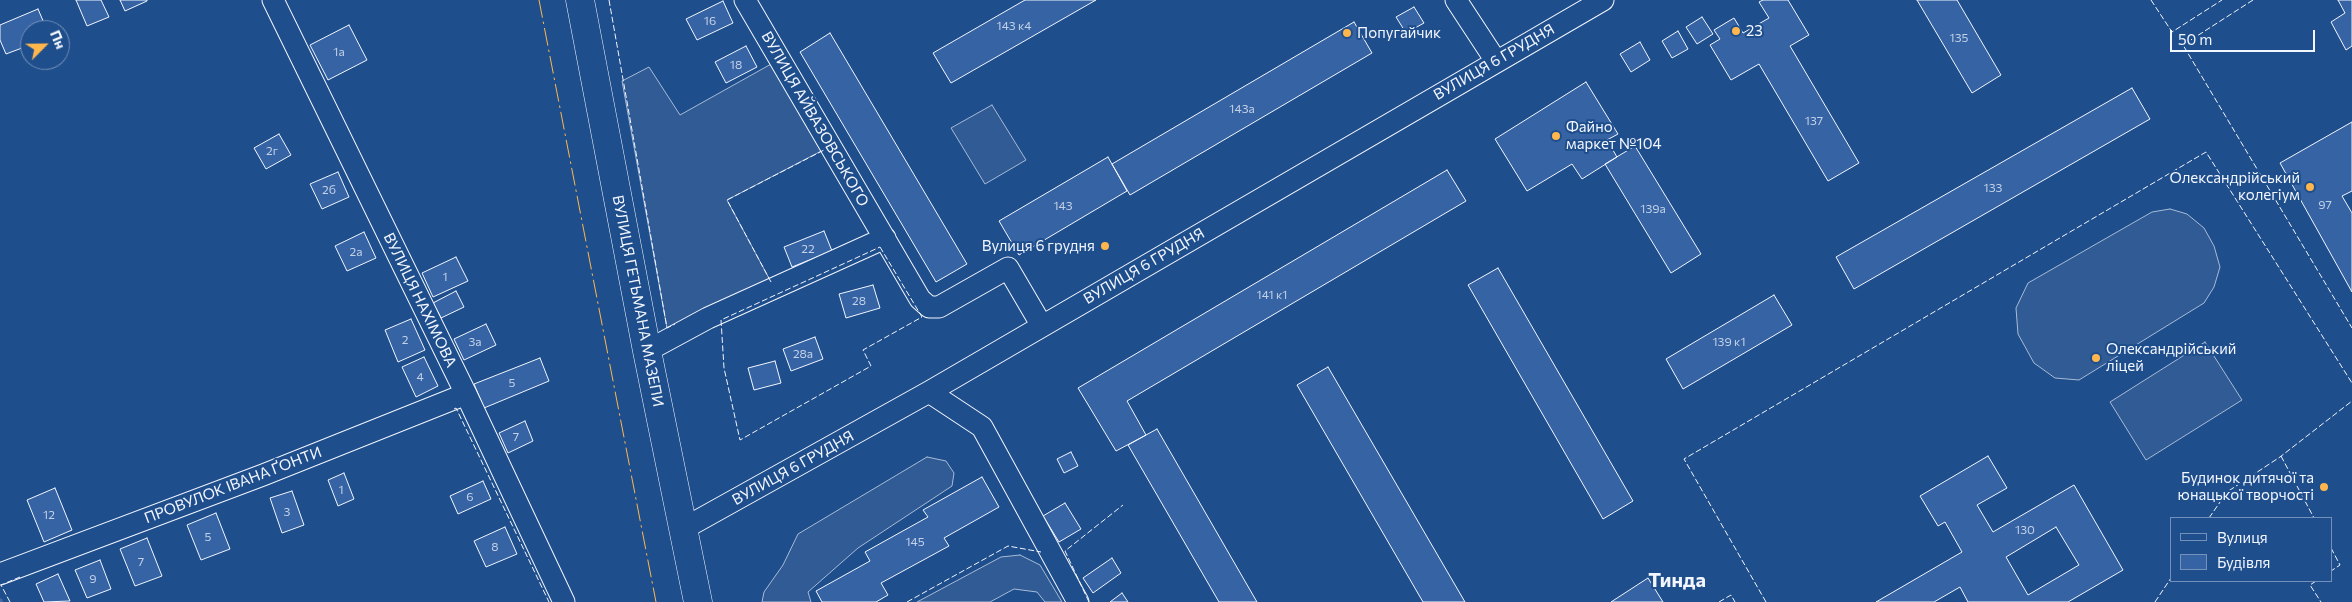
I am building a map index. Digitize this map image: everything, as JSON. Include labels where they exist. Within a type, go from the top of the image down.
[{"type":"highway","name":"ВУЛИЦЯ ГЕТЬМАНА МАЗЕПИ","points":[[580,0],[647,351],[698,602]]},
{"type":"street","name":"ВУЛИЦЯ НАХІМОВА","points":[[273,0],[466,394],[564,602]]},
{"type":"street","name":"ВУЛИЦЯ АЙВАЗОВСЬКОГО","points":[[745,0],[920,299],[929,306],[939,307],[1008,268],[1042,326]]},
{"type":"street","points":[[1456,0],[1496,61]]},
{"type":"street","name":"ВУЛИЦЯ 6 ГРУДНЯ","points":[[683,529],[929,392],[1603,0]]},
{"type":"street","points":[[647,351],[708,318],[885,238]]},
{"type":"street","points":[[929,392],[982,427],[1078,602]]},
{"type":"street","name":"ПРОВУЛОК ІВАНА ҐОНТИ","points":[[5,572],[263,475],[466,394]]},
{"type":"shaded area","points":[[773,63],[825,149],[727,200],[771,282],[667,328],[622,81],[649,67],[680,115]]},
{"type":"shaded area","points":[[992,105],[1026,160],[985,184],[951,128]]},
{"type":"shaded area","points":[[2170,209],[2187,214],[2204,228],[2214,246],[2220,267],[2214,287],[2204,303],[2079,380],[2055,378],[2034,363],[2018,334],[2016,308],[2028,283],[2152,212]]},
{"type":"shaded area","points":[[2205,342],[2242,400],[2146,460],[2110,402]]},
{"type":"shaded area","points":[[927,457],[946,461],[954,473],[952,486],[858,548],[808,592],[811,602],[762,602],[764,592],[783,565],[798,534]]},
{"type":"shaded area","points":[[1020,555],[1040,565],[1062,602],[1045,602],[1037,592],[1014,589],[990,602],[917,602],[1001,557]]},
{"type":"building","points":[[76,0],[101,0],[109,17],[87,26]]},
{"type":"building","points":[[120,0],[147,0],[147,1],[125,11]]},
{"type":"building","points":[[1025,0],[1096,0],[951,83],[933,53]]},
{"type":"building","points":[[1763,0],[1788,0],[1809,35],[1790,46],[1859,163],[1828,181],[1759,64],[1731,80],[1710,45],[1720,39],[1714,30],[1734,18],[1743,33],[1769,18],[1759,2]]},
{"type":"building","points":[[1917,0],[1957,0],[2001,75],[1972,93]]},
{"type":"building","points":[[2338,0],[2352,0],[2352,46],[2346,50],[2331,22],[2345,13]]},
{"type":"building","points":[[723,1],[733,23],[697,40],[686,19]]},
{"type":"building","points":[[1414,7],[1424,23],[1406,33],[1396,17]]},
{"type":"building","points":[[38,9],[43,20],[20,20],[20,49],[6,54],[0,40],[0,25]]},
{"type":"building","points":[[1702,17],[1713,34],[1697,44],[1686,27]]},
{"type":"building","points":[[1354,22],[1372,53],[1130,195],[1112,164]]},
{"type":"building","points":[[349,25],[367,60],[328,80],[310,45]]},
{"type":"building","points":[[1678,31],[1688,49],[1672,58],[1662,41]]},
{"type":"building","points":[[830,33],[967,264],[936,282],[800,52]]},
{"type":"building","points":[[1640,42],[1650,60],[1631,72],[1620,54]]},
{"type":"building","points":[[746,46],[757,67],[726,83],[715,62]]},
{"type":"building","name":"Файно маркет №104","points":[[1586,82],[1618,134],[1607,140],[1617,157],[1582,179],[1572,164],[1527,191],[1495,139]]},
{"type":"building","points":[[2132,88],[2150,119],[1854,289],[1836,257]]},
{"type":"building","points":[[2352,122],[2352,191],[2342,196],[2352,213],[2352,292],[2280,163]]},
{"type":"building","points":[[279,134],[291,155],[266,169],[254,148]]},
{"type":"building","points":[[1635,146],[1701,254],[1671,273],[1605,164]]},
{"type":"building","points":[[1108,157],[1127,191],[1019,255],[999,221]]},
{"type":"building","points":[[1447,170],[1466,201],[1127,401],[1146,435],[1116,451],[1078,388]]},
{"type":"building","points":[[338,172],[349,197],[322,209],[310,184]]},
{"type":"building","points":[[824,231],[832,251],[792,267],[784,247]]},
{"type":"building","points":[[364,232],[376,258],[347,271],[335,246]]},
{"type":"building","points":[[456,257],[468,281],[433,297],[422,273]]},
{"type":"building","points":[[1498,268],[1633,501],[1603,519],[1468,285]]},
{"type":"building","points":[[873,285],[880,308],[846,318],[839,294]]},
{"type":"building","points":[[456,291],[464,307],[441,318],[433,303]]},
{"type":"building","points":[[1774,295],[1792,325],[1683,389],[1666,359]]},
{"type":"building","points":[[411,319],[425,350],[398,362],[385,330]]},
{"type":"building","points":[[486,324],[496,345],[464,360],[454,339]]},
{"type":"building","points":[[815,337],[823,359],[791,371],[783,349]]},
{"type":"building","points":[[424,357],[438,386],[416,397],[402,367]]},
{"type":"building","points":[[540,358],[549,381],[484,408],[474,384]]},
{"type":"building","points":[[775,361],[781,383],[754,390],[748,368]]},
{"type":"building","points":[[1328,367],[1465,602],[1423,602],[1297,385]]},
{"type":"building","points":[[525,421],[533,441],[508,453],[499,433]]},
{"type":"building","points":[[1157,429],[1257,602],[1219,602],[1128,445]]},
{"type":"building","points":[[1071,452],[1078,466],[1064,473],[1057,459]]},
{"type":"building","points":[[1988,456],[2007,488],[1977,505],[1993,532],[2074,485],[2123,570],[2068,602],[1968,602],[1960,587],[1934,602],[1876,602],[1962,552],[1945,522],[1938,526],[1920,496]],"holes":[[[2056,527],[2079,565],[2028,595],[2006,557]]]},
{"type":"building","points":[[344,473],[354,499],[338,506],[328,480]]},
{"type":"building","points":[[982,477],[999,507],[944,538],[949,546],[881,583],[888,595],[876,602],[822,602],[816,591],[870,561],[865,552],[928,517],[923,510]]},
{"type":"building","points":[[483,481],[491,499],[458,514],[450,496]]},
{"type":"building","points":[[55,488],[72,530],[44,542],[27,500]]},
{"type":"building","points":[[292,491],[304,525],[282,533],[270,498]]},
{"type":"building","points":[[1065,503],[1081,529],[1059,542],[1043,516]]},
{"type":"building","points":[[216,513],[230,549],[201,560],[187,525]]},
{"type":"building","points":[[505,527],[517,554],[486,567],[474,541]]},
{"type":"building","points":[[147,538],[162,576],[135,586],[120,549]]},
{"type":"building","points":[[1112,558],[1121,573],[1093,593],[1083,578]]},
{"type":"building","points":[[100,560],[111,589],[87,598],[75,570]]},
{"type":"building","points":[[58,574],[70,601],[44,602],[36,584]]},
{"type":"building","points":[[1648,578],[1663,602],[1611,602]]},
{"type":"building","points":[[1122,593],[1128,602],[1110,602]]},
{"type":"fence","points":[[609,0],[667,328],[675,324]]},
{"type":"fence","points":[[2151,0],[2172,32],[2222,0]]},
{"type":"fence","points":[[2253,0],[2183,45],[2352,328]]},
{"type":"fence","points":[[771,282],[727,200],[824,150]]},
{"type":"fence","points":[[1766,602],[1684,459],[2206,152],[2352,383]]},
{"type":"fence","points":[[880,247],[922,317],[863,350],[871,366],[740,440],[724,368],[721,320],[880,247]]},
{"type":"fence","points":[[2210,517],[2227,492],[2280,457],[2352,401]]},
{"type":"fence","points":[[454,409],[456,408],[549,602]]},
{"type":"fence","points":[[2281,456],[2313,517]]},
{"type":"fence","points":[[1089,602],[1065,551],[1123,505]]},
{"type":"fence","points":[[907,602],[1008,546],[1041,552]]},
{"type":"fence","points":[[2332,550],[2340,565],[2332,570]]},
{"type":"fence","points":[[10,602],[1,585],[20,577]]},
{"type":"fence","points":[[2155,602],[2170,580]]},
{"type":"fence","points":[[2314,582],[2310,585],[2321,602]]},
{"type":"fence","points":[[1719,602],[1731,595],[1735,602]]},
{"type":"power","points":[[539,0],[656,602]]},
{"type":"place","name":"23","points":[[1736,31]]},
{"type":"place","name":"Попугайчик","points":[[1347,33]]},
{"type":"place","name":"Файно маркет №104","points":[[1556,136]]},
{"type":"place","name":"Олександрійський колегіум","points":[[2310,187]]},
{"type":"place","name":"Вулиця 6 грудня","points":[[1105,246]]},
{"type":"place","name":"Олександрійський ліцей","points":[[2096,358]]},
{"type":"place","name":"Будинок дитячої та юнацької творчості","points":[[2324,487]]},
{"type":"district","name":"Тинда","points":[[1677,580]]}]
